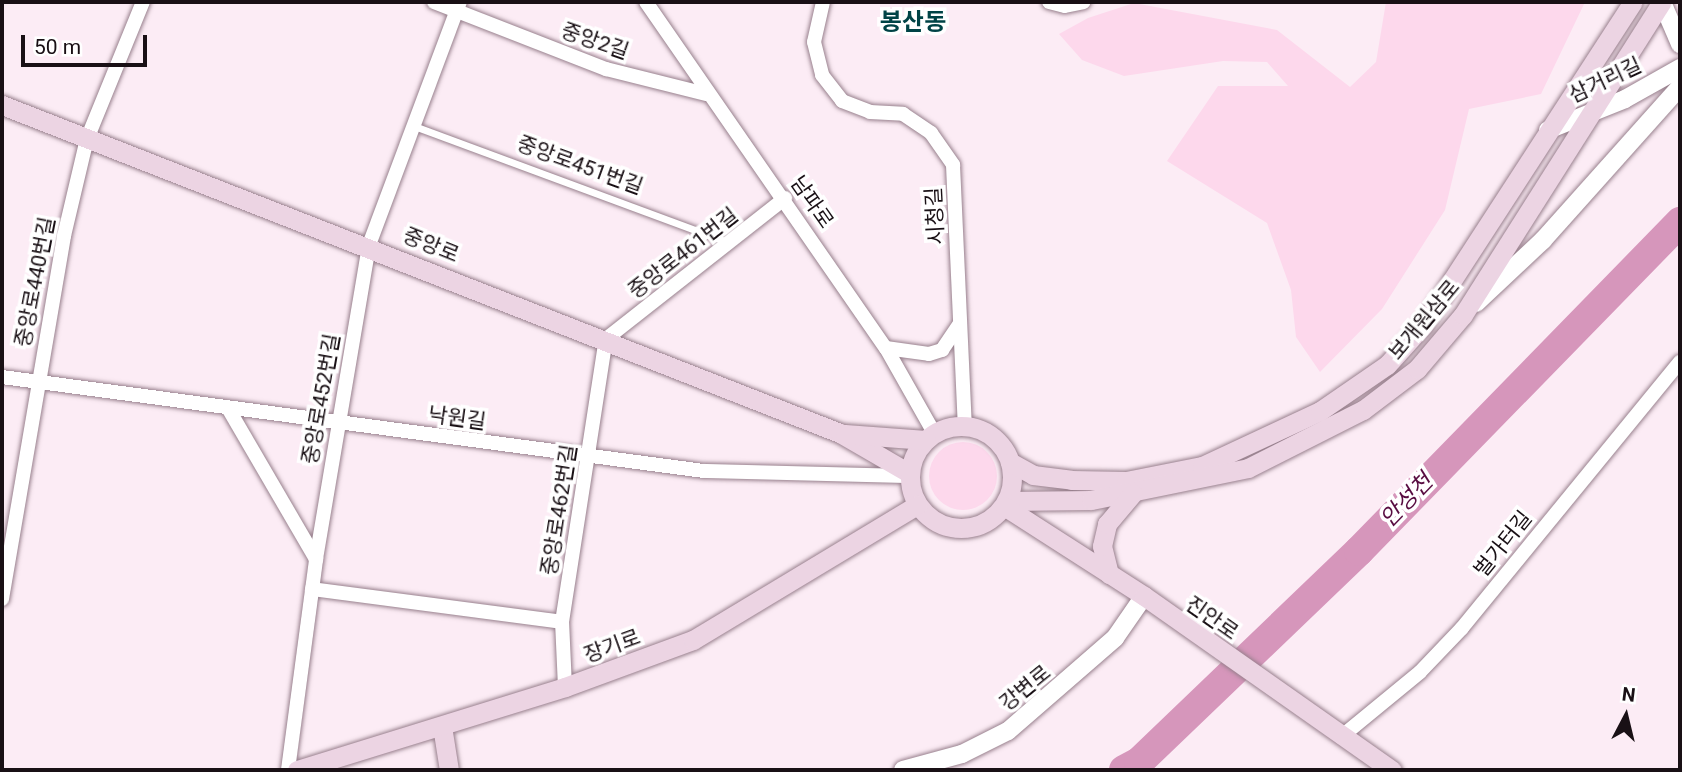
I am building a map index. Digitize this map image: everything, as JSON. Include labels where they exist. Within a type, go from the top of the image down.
[{"type":"main road","name":"보개원삼로","points":[[1010,462],[1033,475],[1126,481],[1202,466],[1320,411],[1387,365],[1423,325],[1633,2]]},
{"type":"main road","name":"보개원삼로","points":[[1005,503],[1091,500],[1248,468],[1289,450],[1363,410],[1417,369],[1463,315],[1662,2]]},
{"type":"main road","name":"중앙로","points":[[2,105],[369,245],[841,433],[909,475]]},
{"type":"main road","points":[[965,426],[997,440],[1010,462],[1012,478],[1005,503],[976,527],[958,529],[928,517],[917,505],[909,475],[930,436],[965,426]]},
{"type":"main road","name":"중앙로","points":[[841,433],[930,436]]},
{"type":"main road","points":[[1110,574],[1102,546],[1107,524],[1133,493]]},
{"type":"main road","name":"진안로","points":[[1005,503],[1144,596],[1336,734],[1392,770]]},
{"type":"main road","name":"장기로","points":[[297,770],[565,688],[693,640],[917,505]]},
{"type":"main road","points":[[442,726],[449,770]]},
{"type":"street","name":"중앙로440번길","points":[[2,599],[64,236],[87,139],[143,2]]},
{"type":"street","name":"중앙2길","points":[[434,2],[458,6],[606,69],[706,94]]},
{"type":"street","name":"남파로","points":[[646,2],[706,94],[785,198],[886,348],[930,436]]},
{"type":"street","name":"시청길","points":[[823,2],[814,42],[822,75],[842,101],[870,112],[903,114],[931,133],[953,165],[965,426]]},
{"type":"street","points":[[1049,2],[1065,6],[1084,2]]},
{"type":"street","points":[[1662,2],[1680,44]]},
{"type":"street","points":[[369,245],[458,6]]},
{"type":"street","name":"삼거리길","points":[[1548,130],[1592,112],[1680,68]]},
{"type":"street","points":[[1463,315],[1543,240],[1680,87]]},
{"type":"street","name":"중앙로461번길","points":[[606,339],[785,198]]},
{"type":"street","name":"중앙로452번길","points":[[288,770],[316,559],[369,245]]},
{"type":"street","points":[[886,348],[929,354],[942,350],[961,322]]},
{"type":"street","name":"중앙로462번길","points":[[565,688],[562,622],[606,339]]},
{"type":"street","name":"벌가터길","points":[[1336,734],[1420,672],[1462,628],[1680,362]]},
{"type":"street","name":"낙원길","points":[[2,377],[337,424],[704,471],[909,475]]},
{"type":"street","points":[[228,408],[316,559]]},
{"type":"street","points":[[312,589],[562,622]]},
{"type":"street","name":"강변로","points":[[903,770],[962,754],[1007,731],[1115,638],[1144,596]]},
{"type":"lane","name":"중앙로451번길","points":[[414,126],[731,243]]},
{"type":"shaded area","points":[[1386,2],[1585,2],[1541,94],[1469,109],[1445,210],[1382,309],[1320,372],[1296,337],[1291,290],[1267,223],[1167,161],[1218,86],[1288,86],[1267,62],[1223,61],[1124,76],[1082,60],[1059,34],[1088,18],[1134,3],[1277,30],[1350,87],[1376,62]]},
{"type":"shaded area","points":[[963,442],[976,444],[987,452],[995,463],[995,489],[987,500],[976,508],[963,510],[950,508],[939,500],[931,489],[929,476],[931,463],[939,452],[950,444]]},
{"type":"waterway","name":"안성천","points":[[1124,770],[1139,762],[1359,551],[1680,222]]},
{"type":"district","name":"봉산동","points":[[913,23]]}]
